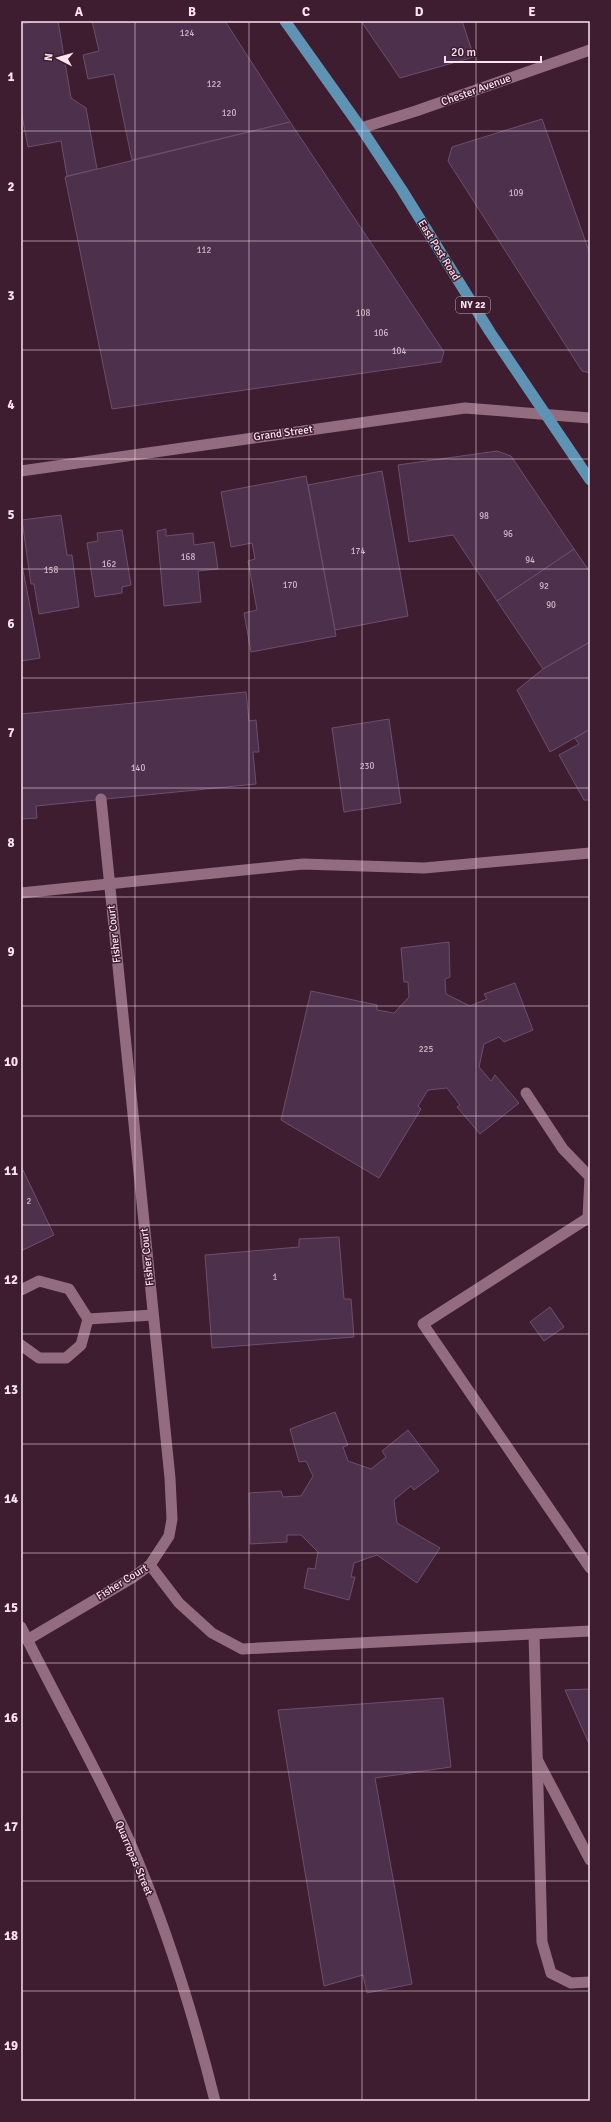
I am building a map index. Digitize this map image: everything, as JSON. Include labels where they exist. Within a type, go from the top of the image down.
[{"type":"main road","name":"East Post Road","points":[[285,21],[361,128],[402,190],[490,332],[590,480]]},
{"type":"street","name":"Chester Avenue","points":[[361,128],[416,111],[590,50]]},
{"type":"street","name":"Grand Street","points":[[21,470],[466,408],[590,418]]},
{"type":"street","name":"Fisher Court","points":[[24,1641],[132,1578],[150,1565],[169,1536],[172,1519],[170,1478],[101,799]]},
{"type":"street","points":[[21,893],[303,864],[424,868],[590,853]]},
{"type":"street","points":[[526,1093],[563,1149],[590,1176],[588,1218],[423,1324],[590,1568]]},
{"type":"street","points":[[21,1290],[39,1281],[69,1289],[88,1319],[81,1345],[66,1358],[39,1358],[21,1345]]},
{"type":"street","points":[[88,1319],[153,1315]]},
{"type":"street","points":[[150,1565],[179,1603],[212,1633],[242,1649],[590,1631]]},
{"type":"street","name":"Quarropas Street","points":[[21,1627],[24,1641],[129,1841],[161,1924],[196,2024],[215,2101]]},
{"type":"street","points":[[534,1634],[542,1942],[551,1974],[571,1983],[590,1982]]},
{"type":"street","points":[[537,1758],[590,1860]]},
{"type":"building","points":[[38,21],[58,21],[71,98],[86,108],[97,169],[67,176],[61,141],[28,147],[21,111],[21,24]]},
{"type":"building","points":[[92,21],[225,21],[290,122],[132,160],[114,74],[88,79],[83,55],[99,51]]},
{"type":"building","points":[[361,21],[462,21],[474,57],[400,78]]},
{"type":"building","points":[[542,119],[590,254],[590,373],[582,371],[448,161],[452,147]]},
{"type":"building","points":[[290,122],[444,352],[441,362],[112,409],[65,177]]},
{"type":"building","points":[[497,451],[511,456],[574,549],[497,601],[453,535],[409,542],[398,465]]},
{"type":"building","points":[[382,471],[408,616],[335,630],[308,485]]},
{"type":"building","points":[[306,476],[336,636],[251,652],[244,613],[257,610],[248,561],[255,559],[252,543],[231,547],[221,492]]},
{"type":"building","points":[[61,515],[67,555],[72,555],[79,607],[39,614],[34,584],[31,584],[22,520]]},
{"type":"building","points":[[166,529],[166,536],[193,533],[194,545],[214,542],[218,569],[198,571],[201,602],[164,606],[157,531]]},
{"type":"building","points":[[122,530],[131,585],[122,587],[122,593],[95,597],[87,543],[98,541],[97,533]]},
{"type":"building","points":[[574,549],[590,572],[590,642],[543,669],[497,601]]},
{"type":"building","points":[[21,560],[40,658],[21,661]]},
{"type":"building","points":[[590,642],[590,729],[550,752],[517,690],[543,669]]},
{"type":"building","points":[[246,692],[249,721],[256,720],[259,752],[253,752],[256,784],[36,806],[37,818],[21,819],[21,714]]},
{"type":"building","points":[[389,719],[401,803],[344,812],[332,728]]},
{"type":"building","points":[[590,729],[590,800],[584,800],[559,755],[579,744],[575,738]]},
{"type":"building","points":[[449,942],[450,977],[445,979],[446,994],[470,1006],[487,999],[484,994],[515,983],[533,1030],[504,1042],[499,1037],[484,1044],[479,1067],[491,1081],[495,1075],[519,1103],[480,1134],[457,1107],[460,1105],[447,1088],[428,1090],[418,1106],[421,1109],[379,1178],[281,1120],[311,991],[377,1005],[377,1010],[394,1013],[409,997],[408,982],[404,982],[401,948]]},
{"type":"building","points":[[21,1166],[54,1235],[21,1251]]},
{"type":"building","points":[[339,1237],[344,1299],[351,1299],[354,1337],[212,1348],[205,1255],[299,1247],[299,1239]]},
{"type":"building","points":[[550,1307],[564,1327],[544,1341],[530,1322]]},
{"type":"building","points":[[335,1412],[348,1445],[343,1447],[348,1461],[371,1469],[386,1457],[382,1451],[408,1430],[439,1471],[414,1490],[411,1486],[394,1500],[397,1523],[440,1548],[417,1583],[377,1555],[354,1563],[351,1577],[355,1577],[349,1600],[304,1588],[308,1568],[315,1569],[318,1552],[301,1535],[287,1535],[287,1542],[250,1544],[249,1493],[281,1491],[283,1497],[301,1496],[313,1476],[306,1461],[299,1462],[290,1429]]},
{"type":"building","points":[[590,1689],[590,1746],[565,1690]]},
{"type":"building","points":[[443,1698],[451,1767],[375,1778],[412,1984],[367,1993],[363,1975],[324,1986],[278,1710]]}]
